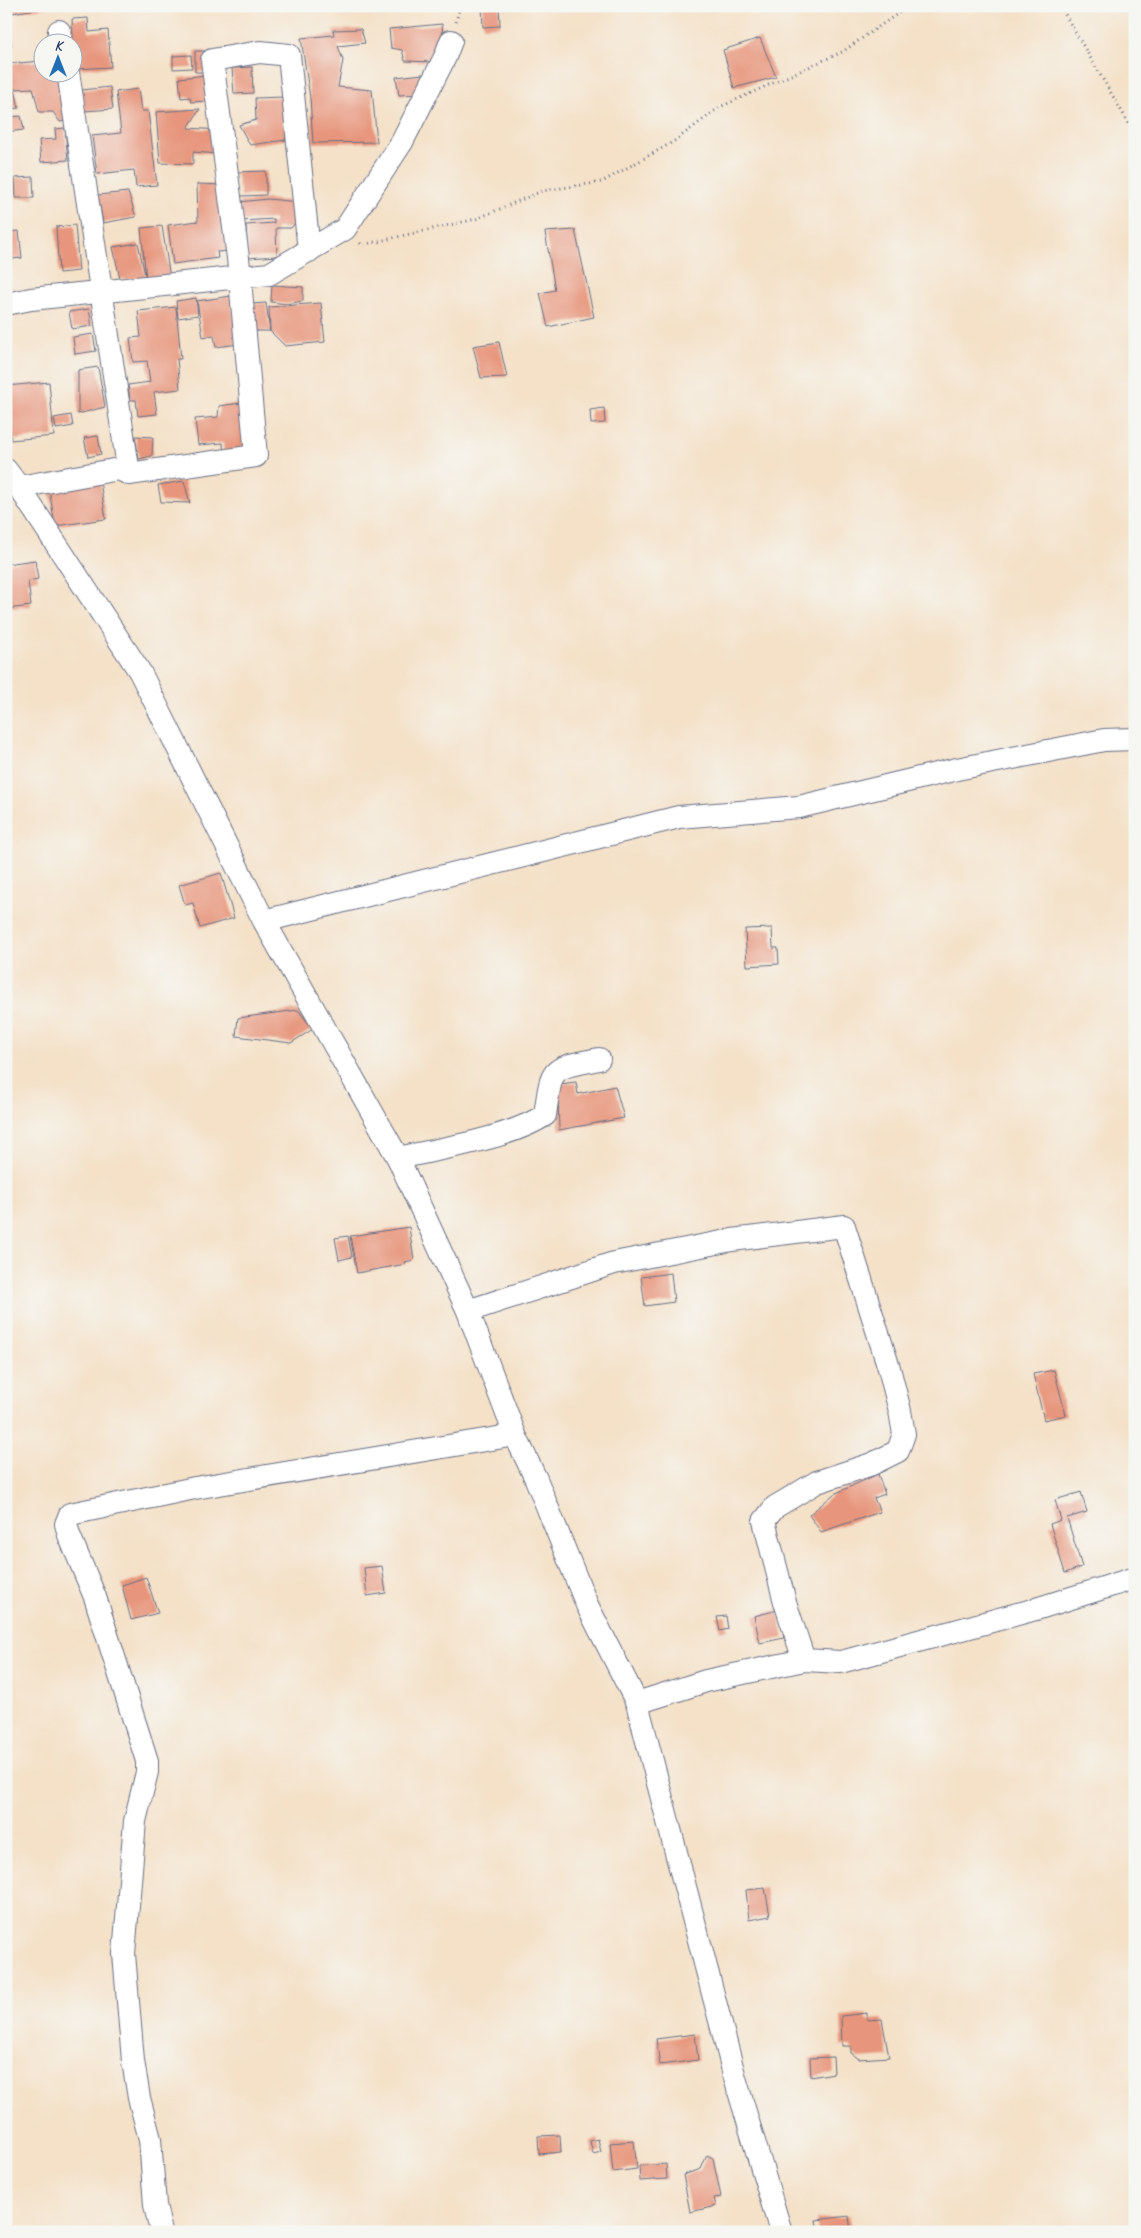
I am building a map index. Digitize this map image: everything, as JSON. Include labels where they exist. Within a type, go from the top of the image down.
[{"type":"street","points":[[6,304],[31,299],[269,274],[309,251],[345,229],[402,142],[451,42]]},
{"type":"street","points":[[309,251],[289,55],[260,52],[212,60],[239,276],[256,456],[129,474],[118,469],[13,478],[140,672],[264,921],[398,1158],[468,1311],[515,1435],[536,1479],[587,1604],[636,1703],[735,2078],[782,2232]]},
{"type":"street","points":[[70,82],[129,474]]},
{"type":"street","points":[[264,921],[679,817],[799,807],[957,768],[1104,740],[1135,739]]},
{"type":"street","points":[[398,1158],[480,1139],[531,1124],[545,1114],[550,1078],[562,1067],[599,1059]]},
{"type":"street","points":[[468,1311],[614,1263],[732,1240],[844,1226],[889,1368],[904,1434],[898,1451],[872,1464],[809,1486],[775,1507],[764,1521],[784,1602],[804,1660]]},
{"type":"street","points":[[161,2232],[155,2205],[150,2139],[139,2098],[133,2061],[124,1954],[135,1821],[147,1772],[147,1761],[95,1597],[69,1535],[66,1524],[70,1514],[195,1488],[515,1435]]},
{"type":"street","points":[[636,1703],[706,1681],[804,1660],[841,1662],[1036,1608],[1135,1578]]},
{"type":"path","points":[[345,229],[362,245],[476,219],[542,191],[602,182],[673,142],[720,107],[842,52],[909,6]]},
{"type":"path","points":[[1060,6],[1135,134]]},
{"type":"building","points":[[6,6],[49,6],[49,7],[6,14]]},
{"type":"building","points":[[482,6],[499,6],[500,26],[483,27]]},
{"type":"building","points":[[7,18],[12,47],[6,46]]},
{"type":"building","points":[[88,18],[89,32],[108,30],[111,67],[82,69],[82,32],[73,32],[72,19]]},
{"type":"building","points":[[442,24],[445,57],[434,62],[405,61],[402,50],[391,48],[389,29]]},
{"type":"building","points":[[361,29],[365,43],[338,46],[343,60],[338,87],[372,90],[377,142],[313,143],[310,98],[301,38],[334,35],[333,30]]},
{"type":"building","points":[[760,38],[776,77],[734,88],[723,50]]},
{"type":"building","points":[[195,51],[206,51],[206,72],[195,72]]},
{"type":"building","points":[[191,55],[192,68],[173,69],[173,56]]},
{"type":"building","points":[[32,62],[32,82],[62,82],[66,121],[60,122],[53,112],[39,112],[33,88],[15,89],[19,108],[6,110],[6,64]]},
{"type":"building","points":[[252,67],[253,93],[234,94],[232,68]]},
{"type":"building","points":[[423,74],[423,94],[399,95],[396,77]]},
{"type":"building","points":[[206,75],[209,101],[191,102],[190,97],[181,98],[179,78]]},
{"type":"building","points":[[110,87],[113,109],[84,111],[82,90]]},
{"type":"building","points":[[138,89],[141,111],[148,111],[157,185],[136,187],[134,170],[97,174],[92,136],[121,133],[116,92]]},
{"type":"building","points":[[284,97],[286,140],[250,145],[239,125],[256,120],[255,98]]},
{"type":"building","points":[[200,109],[188,128],[220,130],[219,154],[193,152],[193,164],[160,163],[156,112]]},
{"type":"building","points":[[21,116],[24,130],[7,132],[9,117]]},
{"type":"building","points":[[65,128],[68,160],[41,162],[39,140],[56,139],[55,129]]},
{"type":"building","points":[[266,171],[266,195],[241,196],[236,172]]},
{"type":"building","points":[[33,177],[34,198],[16,198],[15,178]]},
{"type":"building","points":[[6,179],[10,179],[11,201],[6,201]]},
{"type":"building","points":[[197,184],[224,185],[228,251],[217,252],[218,258],[173,264],[168,225],[198,221]]},
{"type":"building","points":[[128,192],[136,217],[103,223],[98,195]]},
{"type":"building","points":[[268,199],[299,202],[299,218],[291,228],[276,228],[277,256],[248,258],[246,225],[274,223],[274,219],[241,221],[239,202]]},
{"type":"building","points":[[75,225],[79,271],[59,273],[56,227]]},
{"type":"building","points":[[162,226],[170,278],[146,279],[141,228]]},
{"type":"building","points":[[575,230],[594,317],[548,327],[540,293],[555,290],[545,232]]},
{"type":"building","points":[[19,231],[22,258],[12,259],[11,254],[6,254],[6,232]]},
{"type":"building","points":[[138,243],[146,279],[120,279],[113,247]]},
{"type":"building","points":[[272,285],[303,287],[303,301],[287,304],[271,302]]},
{"type":"building","points":[[231,296],[239,344],[216,347],[214,335],[203,337],[197,301]]},
{"type":"building","points":[[196,298],[198,315],[178,318],[176,301]]},
{"type":"building","points":[[266,303],[270,331],[256,331],[251,304]]},
{"type":"building","points":[[321,303],[325,342],[285,346],[270,331],[269,307]]},
{"type":"building","points":[[176,307],[181,359],[177,359],[180,389],[154,392],[157,414],[138,416],[136,400],[130,400],[128,385],[150,382],[147,361],[133,362],[130,338],[141,337],[138,311]]},
{"type":"building","points":[[89,309],[92,326],[72,329],[69,312]]},
{"type":"building","points":[[93,334],[96,351],[75,354],[73,337]]},
{"type":"building","points":[[499,342],[507,377],[481,378],[473,346]]},
{"type":"building","points":[[98,367],[105,407],[78,414],[78,370]]},
{"type":"building","points":[[49,382],[54,436],[11,440],[6,386]]},
{"type":"building","points":[[248,402],[253,453],[224,456],[223,443],[198,445],[195,419],[218,417],[219,406]]},
{"type":"building","points":[[604,408],[605,423],[591,424],[590,410]]},
{"type":"building","points":[[71,415],[73,426],[56,429],[54,418]]},
{"type":"building","points":[[98,436],[101,454],[88,457],[84,438]]},
{"type":"building","points":[[135,436],[153,437],[152,456],[139,459]]},
{"type":"building","points":[[100,481],[106,519],[55,526],[49,488]]},
{"type":"building","points":[[184,481],[190,503],[161,502],[158,485]]},
{"type":"building","points":[[35,560],[38,579],[28,581],[31,606],[6,609],[6,564]]},
{"type":"building","points":[[221,873],[234,918],[200,928],[193,903],[185,905],[179,885]]},
{"type":"building","points":[[772,928],[773,948],[778,948],[779,964],[747,966],[745,929]]},
{"type":"building","points":[[298,1010],[313,1029],[291,1043],[236,1036],[238,1018]]},
{"type":"building","points":[[576,1082],[578,1094],[615,1086],[624,1118],[559,1130],[558,1099],[551,1085]]},
{"type":"building","points":[[409,1227],[414,1260],[405,1262],[406,1264],[357,1273],[350,1236]]},
{"type":"building","points":[[348,1236],[352,1257],[339,1260],[335,1238]]},
{"type":"building","points":[[671,1273],[674,1302],[645,1306],[641,1277]]},
{"type":"building","points":[[1054,1370],[1066,1415],[1044,1420],[1033,1374]]},
{"type":"building","points":[[878,1474],[885,1494],[874,1498],[880,1512],[821,1532],[809,1515],[834,1494]]},
{"type":"building","points":[[1081,1492],[1087,1512],[1067,1518],[1082,1567],[1065,1573],[1050,1524],[1061,1520],[1055,1500]]},
{"type":"building","points":[[382,1566],[386,1593],[367,1596],[364,1568]]},
{"type":"building","points":[[146,1577],[158,1613],[131,1620],[122,1585]]},
{"type":"building","points":[[778,1610],[784,1638],[760,1643],[754,1616]]},
{"type":"building","points":[[726,1616],[728,1629],[720,1631],[717,1617]]},
{"type":"building","points":[[765,1888],[770,1916],[749,1920],[746,1890]]},
{"type":"building","points":[[867,2013],[867,2020],[882,2019],[889,2057],[859,2059],[851,2053],[851,2046],[842,2046],[841,2016]]},
{"type":"building","points":[[695,2034],[698,2060],[660,2065],[656,2039]]},
{"type":"building","points":[[833,2057],[834,2073],[811,2077],[810,2058]]},
{"type":"building","points":[[560,2135],[561,2152],[539,2154],[538,2136]]},
{"type":"building","points":[[598,2139],[601,2152],[593,2154],[590,2141]]},
{"type":"building","points":[[634,2141],[637,2169],[613,2172],[610,2143]]},
{"type":"building","points":[[707,2155],[713,2158],[721,2197],[714,2198],[716,2206],[690,2212],[683,2175],[701,2169]]},
{"type":"building","points":[[666,2164],[667,2179],[640,2181],[639,2166]]},
{"type":"building","points":[[849,2216],[851,2232],[818,2232],[816,2220]]}]
